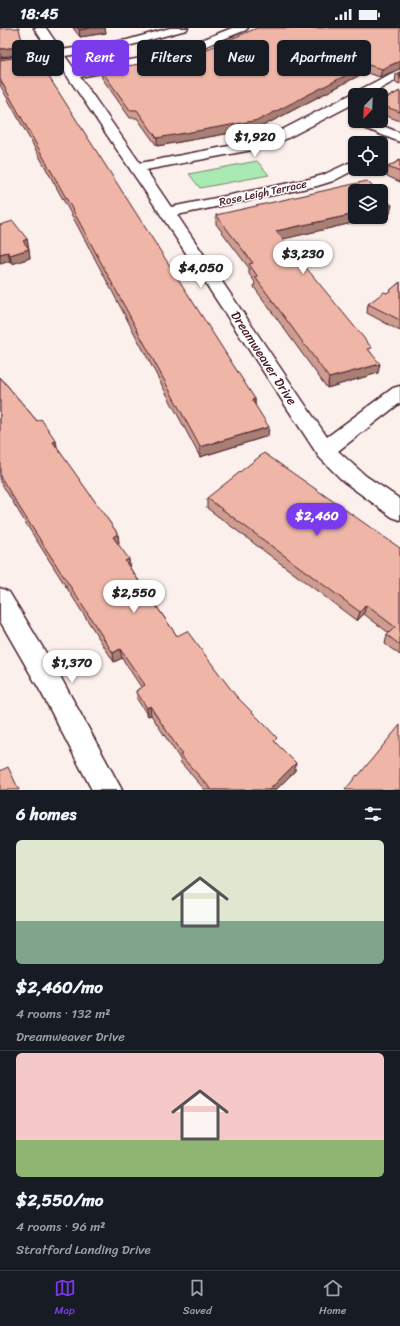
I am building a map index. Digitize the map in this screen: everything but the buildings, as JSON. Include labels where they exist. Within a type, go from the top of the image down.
[{"type":"street","name":"Dreamweaver Drive","points":[[40,28],[49,40]]},
{"type":"street","points":[[64,53],[128,43],[182,28]]},
{"type":"street","points":[[129,64],[172,56],[242,28]]},
{"type":"street","points":[[0,63],[12,61]]},
{"type":"street","name":"Dreamweaver Drive","points":[[64,61],[72,71]]},
{"type":"street","points":[[373,88],[400,73]]},
{"type":"street","name":"Dreamweaver Drive","points":[[75,76],[304,419],[326,449],[335,461],[363,486],[400,511]]},
{"type":"street","points":[[136,168],[252,146],[275,139],[348,102]]},
{"type":"street","points":[[333,110],[348,116]]},
{"type":"street","points":[[377,128],[400,137]]},
{"type":"street","points":[[388,144],[400,137]]},
{"type":"street","name":"Rose Leigh Terrace","points":[[167,212],[312,183],[328,178],[348,168]]},
{"type":"street","points":[[326,449],[400,392]]},
{"type":"street","points":[[0,598],[51,685],[108,790]]},
{"type":"green space","points":[[257,161],[269,175],[200,188],[189,174]]}]
